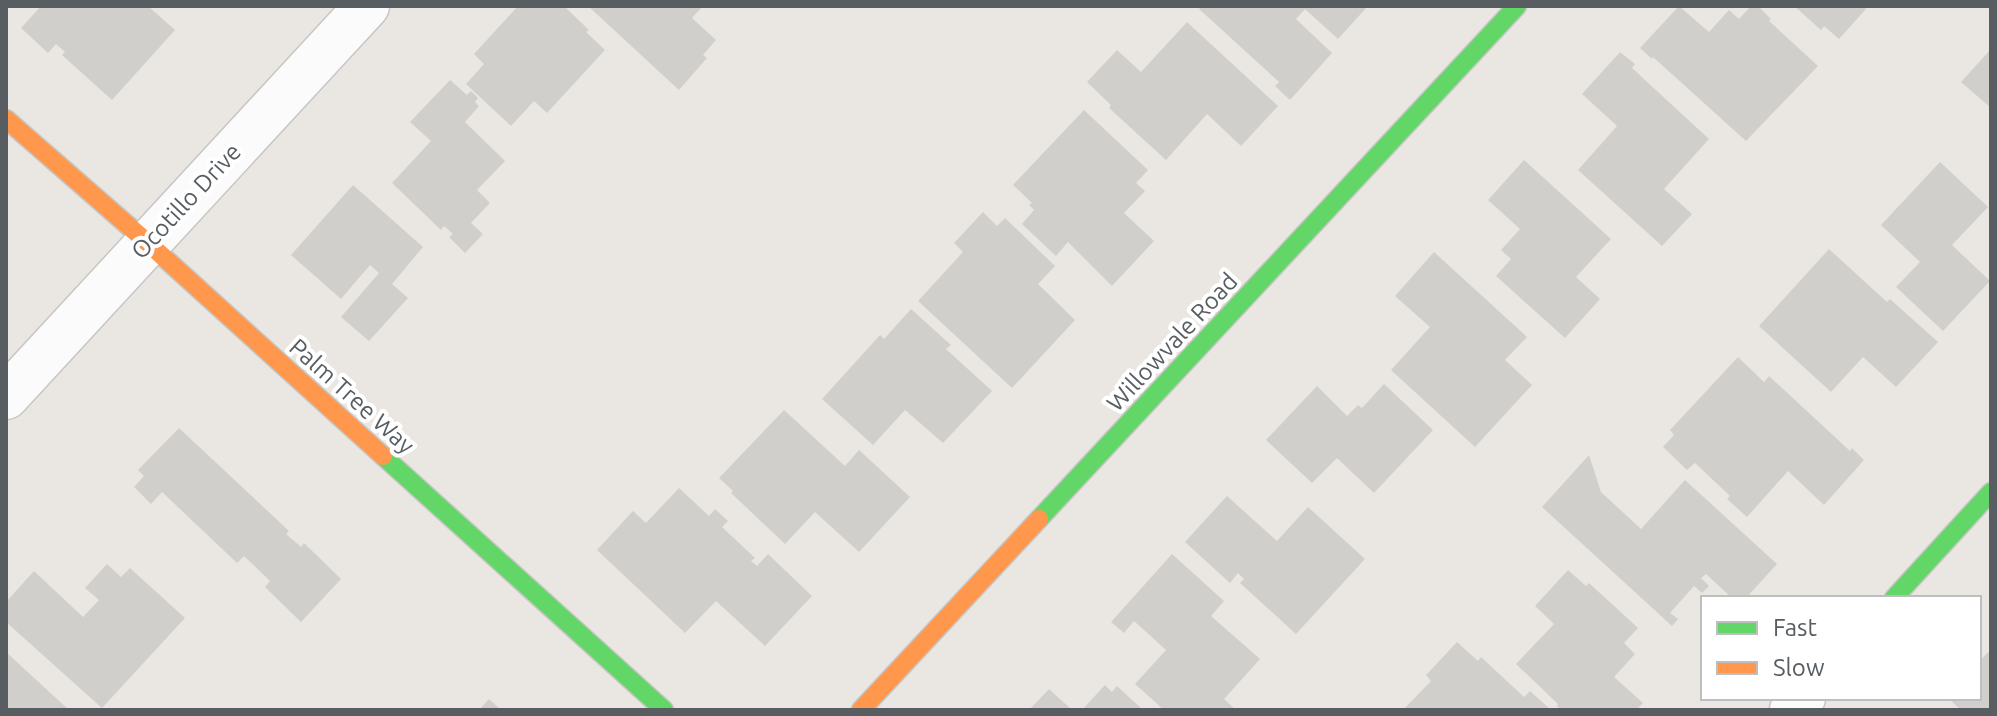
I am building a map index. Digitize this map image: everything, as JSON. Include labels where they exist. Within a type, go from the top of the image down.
[{"type":"street","name":"Ocotillo Drive","points":[[6,397],[367,6]]},
{"type":"street","name":"Willowvale Road","points":[[861,710],[1517,6]]},
{"type":"street","name":"Palm Tree Way","points":[[6,119],[148,243],[664,710]]},
{"type":"street","points":[[1896,596],[1991,492]]},
{"type":"building","points":[[41,6],[148,6],[175,30],[112,100],[62,55],[65,52],[56,44],[48,53],[21,28]]},
{"type":"building","points":[[518,6],[564,6],[605,50],[547,113],[534,101],[511,126],[466,84],[484,64],[474,54]]},
{"type":"building","points":[[588,6],[703,6],[692,18],[716,40],[703,55],[707,58],[679,90]]},
{"type":"building","points":[[1202,6],[1368,6],[1338,39],[1305,9],[1296,19],[1332,53],[1290,100],[1275,86],[1279,82],[1199,9]]},
{"type":"building","points":[[1679,6],[1709,32],[1729,10],[1739,19],[1751,6],[1758,6],[1771,19],[1769,21],[1818,66],[1746,141],[1640,48]]},
{"type":"building","points":[[1794,6],[1863,6],[1866,9],[1839,39],[1824,26],[1821,30]]},
{"type":"building","points":[[1187,22],[1278,106],[1241,146],[1207,114],[1166,160],[1109,108],[1111,105],[1087,82],[1117,50],[1141,72]]},
{"type":"building","points":[[1991,49],[1991,108],[1961,82]]},
{"type":"building","points":[[1620,52],[1635,64],[1632,68],[1709,139],[1664,189],[1692,214],[1662,246],[1578,170],[1617,126],[1582,94]]},
{"type":"building","points":[[450,80],[467,95],[471,91],[478,98],[475,102],[479,106],[465,122],[505,161],[477,190],[490,203],[471,223],[483,234],[465,253],[449,237],[453,234],[444,226],[441,230],[392,183],[431,141],[410,122]]},
{"type":"building","points":[[1084,110],[1148,170],[1136,183],[1145,191],[1124,213],[1154,241],[1112,286],[1068,242],[1056,256],[1022,224],[1034,210],[1029,205],[1032,203],[1013,185]]},
{"type":"building","points":[[1524,160],[1611,239],[1576,277],[1600,299],[1565,338],[1496,276],[1511,259],[1501,250],[1520,229],[1488,200]]},
{"type":"building","points":[[1940,162],[1988,207],[1952,245],[1990,281],[1943,331],[1896,287],[1920,262],[1881,225]]},
{"type":"building","points":[[353,185],[423,247],[392,284],[408,298],[369,341],[341,317],[379,273],[370,265],[341,299],[291,255]]},
{"type":"building","points":[[983,212],[997,226],[1005,218],[1055,266],[1038,284],[1075,320],[1012,388],[918,301],[963,252],[954,243]]},
{"type":"building","points":[[1829,249],[1887,302],[1890,299],[1938,342],[1896,387],[1863,357],[1831,392],[1759,326]]},
{"type":"building","points":[[1434,252],[1527,337],[1505,360],[1532,385],[1475,447],[1391,370],[1430,327],[1395,296]]},
{"type":"building","points":[[911,309],[951,345],[946,349],[992,391],[943,443],[905,410],[873,445],[822,399],[880,335],[884,339]]},
{"type":"building","points":[[1738,357],[1764,382],[1769,376],[1850,451],[1852,448],[1864,460],[1824,505],[1788,471],[1747,517],[1695,463],[1687,470],[1663,447],[1674,435],[1670,430]]},
{"type":"building","points":[[1384,384],[1433,430],[1374,493],[1337,458],[1312,483],[1266,440],[1317,386],[1347,416],[1358,405],[1362,408]]},
{"type":"building","points":[[784,410],[845,466],[859,450],[910,497],[859,552],[815,512],[785,544],[719,478]]},
{"type":"building","points":[[179,428],[289,531],[286,534],[301,547],[304,543],[341,579],[301,622],[265,587],[270,581],[244,556],[237,563],[162,492],[151,504],[134,487],[144,476],[138,470]]},
{"type":"building","points":[[1589,455],[1601,492],[1641,529],[1685,480],[1777,564],[1748,596],[1730,596],[1706,574],[1701,578],[1709,586],[1702,593],[1694,586],[1670,613],[1678,619],[1672,626],[1542,507]]},
{"type":"building","points":[[679,488],[709,516],[715,509],[728,521],[722,527],[755,558],[751,561],[757,566],[768,554],[812,596],[765,646],[716,601],[685,633],[597,550],[633,511],[646,523]]},
{"type":"building","points":[[1227,496],[1277,541],[1308,507],[1365,559],[1296,634],[1240,583],[1244,579],[1238,573],[1230,583],[1185,542]]},
{"type":"building","points":[[1172,554],[1224,601],[1211,616],[1260,659],[1224,699],[1236,710],[1164,710],[1135,684],[1166,650],[1134,621],[1124,633],[1111,622]]},
{"type":"building","points":[[107,564],[121,577],[130,568],[185,618],[102,708],[6,622],[6,602],[34,571],[83,617],[99,600],[85,588]]},
{"type":"building","points":[[1568,570],[1586,586],[1589,583],[1638,628],[1624,643],[1635,654],[1614,677],[1643,703],[1636,710],[1561,710],[1516,664],[1554,624],[1535,606]]},
{"type":"building","points":[[1457,642],[1478,661],[1481,657],[1524,697],[1530,691],[1551,710],[1403,710],[1431,681],[1426,675]]},
{"type":"building","points":[[6,652],[69,710],[6,710]]},
{"type":"building","points":[[1988,652],[1991,655],[1991,710],[1961,710],[1950,700],[1981,700],[1981,660]]},
{"type":"building","points":[[1105,685],[1112,692],[1117,686],[1143,710],[1082,710]]},
{"type":"building","points":[[1049,689],[1072,710],[1029,710]]},
{"type":"building","points":[[489,699],[501,710],[479,710]]},
{"type":"traffic: fast","points":[[1039,519],[1517,6]]},
{"type":"traffic: fast","points":[[383,456],[664,710]]},
{"type":"traffic: fast","points":[[1896,596],[1991,492]]},
{"type":"traffic: slow","points":[[6,119],[383,456]]},
{"type":"traffic: slow","points":[[861,710],[1039,519]]}]
